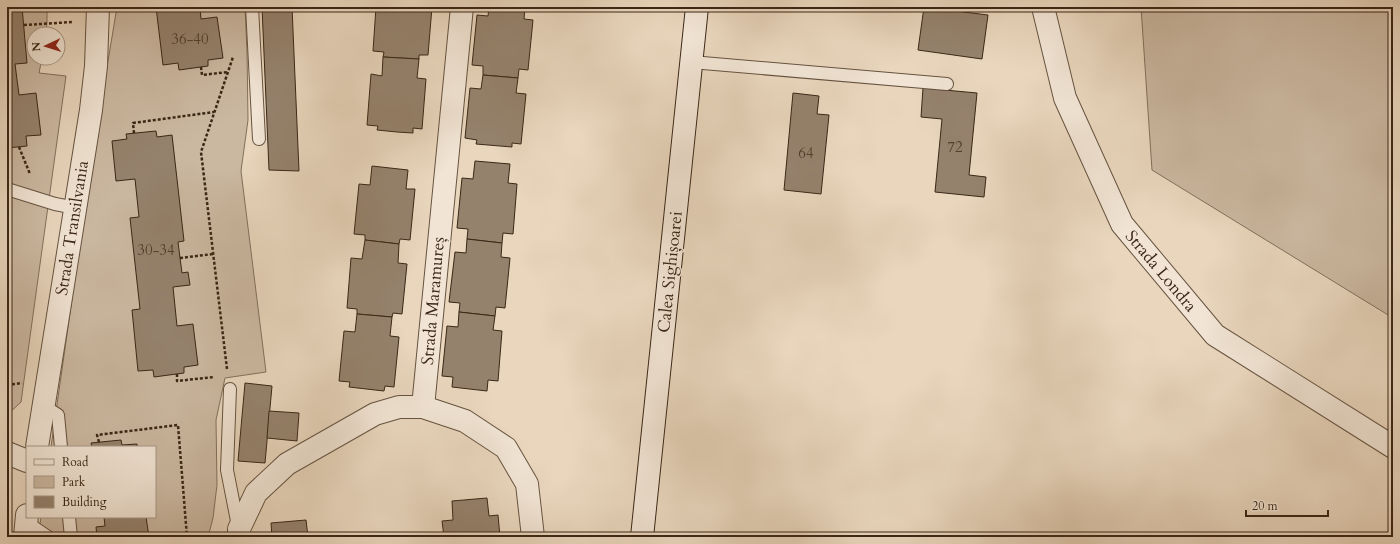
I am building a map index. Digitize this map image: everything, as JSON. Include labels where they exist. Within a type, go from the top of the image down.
[{"type":"street","name":"Strada Transilvania","points":[[37,446],[92,103],[96,66],[98,7]]},
{"type":"street","name":"Strada Maramureș","points":[[423,407],[462,7]]},
{"type":"street","name":"Calea Sighișoarei","points":[[642,537],[697,7]]},
{"type":"street","name":"Strada Londra","points":[[1043,7],[1065,98],[1122,224],[1216,335],[1393,446]]},
{"type":"street","points":[[239,533],[256,493],[287,464],[375,414],[399,407],[423,407],[466,421],[506,448],[527,484],[533,537]]},
{"type":"street","points":[[7,453],[26,461]]},
{"type":"lane","points":[[252,7],[260,140]]},
{"type":"lane","points":[[692,62],[947,84]]},
{"type":"lane","points":[[7,189],[55,204],[76,208]]},
{"type":"lane","points":[[230,389],[227,470],[239,533]]},
{"type":"lane","points":[[44,406],[58,415],[61,446]]},
{"type":"lane","points":[[69,518],[71,537]]},
{"type":"lane","points":[[26,525],[48,537]]},
{"type":"path","points":[[24,25],[78,21]]},
{"type":"path","points":[[230,389],[201,152],[235,52]]},
{"type":"path","points":[[201,67],[202,75],[228,72]]},
{"type":"path","points":[[134,133],[132,123],[214,112]]},
{"type":"path","points":[[180,258],[213,254]]},
{"type":"path","points":[[177,374],[177,381],[228,376]]},
{"type":"path","points":[[7,385],[30,383]]},
{"type":"path","points":[[99,442],[97,435],[178,425],[187,537]]},
{"type":"green space","points":[[7,7],[47,7],[47,26],[26,26],[26,66],[40,66],[39,73],[66,76],[21,402],[7,415]]},
{"type":"green space","points":[[117,7],[245,7],[248,120],[241,171],[266,372],[225,378],[216,420],[217,485],[213,518],[208,537],[38,537],[41,518],[156,518],[156,446],[51,446],[93,151]]},
{"type":"green space","points":[[1141,7],[1393,7],[1393,318],[1152,170]]},
{"type":"building","points":[[7,7],[22,7],[26,63],[15,64],[19,95],[36,93],[41,135],[26,136],[27,146],[7,148]]},
{"type":"building","points":[[156,7],[200,7],[201,19],[217,17],[223,58],[208,60],[208,66],[179,70],[178,63],[163,65]]},
{"type":"building","points":[[262,7],[292,7],[299,171],[269,170]]},
{"type":"building","points":[[376,7],[432,7],[428,55],[419,55],[419,59],[383,57],[384,52],[373,51]]},
{"type":"building","points":[[489,7],[525,7],[524,19],[533,20],[528,70],[519,69],[518,78],[483,75],[483,66],[472,65],[477,15],[488,16]]},
{"type":"building","points":[[924,7],[988,15],[982,59],[918,50]]},
{"type":"building","points":[[383,57],[419,59],[417,78],[426,79],[422,129],[413,128],[413,133],[397,132],[377,130],[378,126],[367,125],[371,74],[382,76]]},
{"type":"building","points":[[483,75],[518,78],[516,93],[526,94],[521,144],[512,143],[512,147],[476,144],[477,140],[465,138],[470,88],[481,89]]},
{"type":"building","points":[[923,88],[977,93],[969,175],[986,177],[984,197],[935,192],[942,119],[921,117]]},
{"type":"building","points":[[793,93],[819,96],[817,114],[829,115],[821,194],[784,190]]},
{"type":"building","points":[[156,131],[157,137],[172,135],[184,241],[178,242],[182,273],[188,272],[190,285],[173,287],[177,326],[193,324],[198,365],[184,367],[184,373],[154,377],[153,370],[138,371],[132,310],[140,309],[130,218],[139,217],[135,179],[116,181],[112,141],[127,139],[126,134]]},
{"type":"building","points":[[475,161],[510,164],[508,183],[517,184],[513,234],[503,233],[502,243],[467,239],[468,229],[457,228],[462,178],[473,179]]},
{"type":"building","points":[[372,166],[408,170],[406,189],[415,189],[410,240],[400,239],[399,244],[365,240],[365,235],[354,234],[359,184],[370,185]]},
{"type":"building","points":[[467,239],[502,243],[501,257],[510,258],[505,308],[496,307],[495,316],[459,312],[460,303],[449,302],[455,252],[466,253]]},
{"type":"building","points":[[365,240],[399,244],[398,263],[407,264],[402,314],[393,313],[392,317],[357,314],[357,309],[347,308],[351,258],[362,259]]},
{"type":"building","points":[[459,312],[495,316],[493,330],[502,331],[498,381],[488,380],[487,391],[452,387],[453,377],[442,376],[447,326],[458,327]]},
{"type":"building","points":[[357,314],[392,317],[390,336],[399,337],[394,387],[385,386],[384,391],[349,387],[350,382],[339,381],[344,331],[355,332]]},
{"type":"building","points":[[245,383],[272,386],[265,463],[238,461]]},
{"type":"building","points":[[269,411],[299,413],[297,441],[267,438]]},
{"type":"building","points":[[121,440],[122,445],[137,444],[137,446],[92,446],[91,443]]},
{"type":"building","points":[[487,498],[489,516],[498,515],[500,537],[444,537],[442,521],[453,520],[452,501]]},
{"type":"building","points":[[104,518],[146,518],[149,537],[97,537],[96,527],[105,526]]},
{"type":"building","points":[[306,520],[308,537],[272,537],[271,523]]}]
